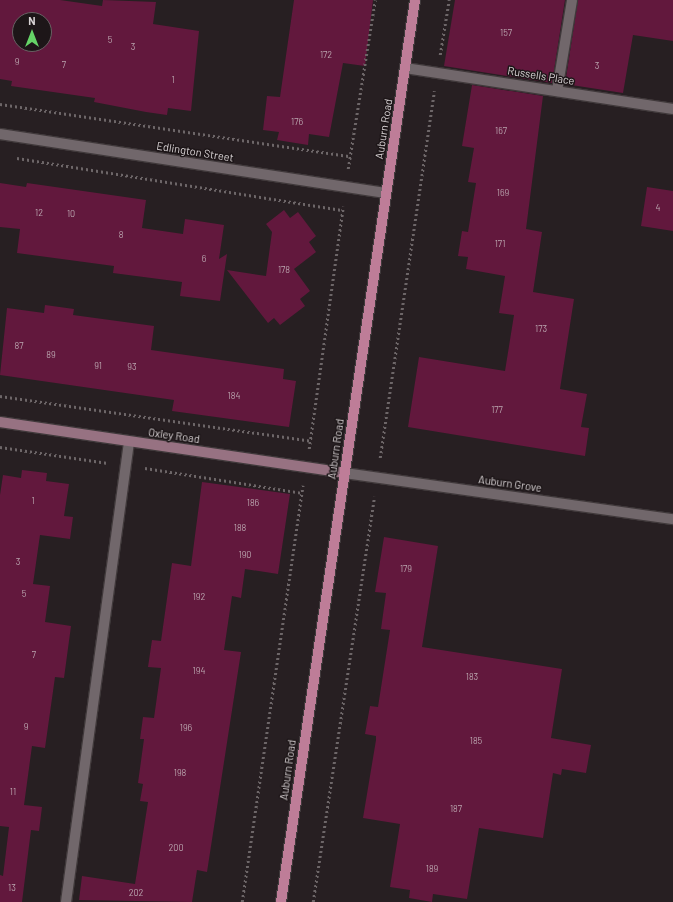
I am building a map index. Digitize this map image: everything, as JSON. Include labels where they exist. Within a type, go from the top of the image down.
[{"type":"main road","name":"Auburn Road","points":[[281,902],[415,0]]},
{"type":"street","points":[[557,91],[572,0]]},
{"type":"street","name":"Russells Place","points":[[405,68],[673,109]]},
{"type":"street","name":"Edlington Street","points":[[0,134],[386,193]]},
{"type":"street","name":"Oxley Road","points":[[0,422],[344,473]]},
{"type":"street","points":[[66,902],[129,442]]},
{"type":"street","name":"Auburn Grove","points":[[344,473],[673,520]]},
{"type":"path","points":[[313,902],[449,0]]},
{"type":"path","points":[[0,104],[350,156]]},
{"type":"path","points":[[8,156],[342,210]]},
{"type":"path","points":[[0,396],[311,441]]},
{"type":"path","points":[[0,447],[302,493]]},
{"type":"building","points":[[0,0],[60,0],[102,6],[103,0],[156,2],[153,24],[199,31],[191,111],[168,108],[167,115],[146,112],[94,102],[95,98],[11,86],[12,81],[0,79]]},
{"type":"building","points":[[294,0],[373,0],[365,66],[343,63],[329,137],[309,134],[308,145],[277,140],[279,132],[263,130],[267,96],[280,97]]},
{"type":"building","points":[[455,0],[565,0],[552,83],[444,66]]},
{"type":"building","points":[[578,0],[673,0],[673,41],[633,35],[623,93],[565,84]]},
{"type":"building","points":[[472,85],[543,96],[526,229],[542,232],[533,292],[574,299],[560,389],[587,394],[581,427],[589,428],[585,456],[408,427],[419,357],[505,371],[514,315],[499,313],[505,276],[466,269],[468,257],[458,256],[462,231],[468,232],[476,183],[468,182],[474,148],[462,146]]},
{"type":"building","points":[[0,183],[26,187],[27,183],[146,200],[142,228],[183,234],[185,219],[224,225],[219,259],[227,254],[220,301],[180,296],[182,282],[113,273],[114,266],[17,253],[20,229],[0,227]]},
{"type":"building","points":[[647,187],[673,191],[673,231],[641,226]]},
{"type":"building","points":[[284,210],[290,218],[298,212],[316,236],[309,242],[316,252],[294,269],[310,291],[300,299],[305,306],[280,325],[274,318],[268,323],[227,270],[266,276],[272,232],[266,224]]},
{"type":"building","points":[[45,305],[74,309],[73,315],[154,326],[151,350],[284,369],[283,379],[296,381],[289,427],[172,411],[174,400],[0,375],[7,308],[44,313]]},
{"type":"building","points":[[22,470],[47,473],[46,481],[69,484],[64,516],[73,517],[70,539],[40,535],[33,584],[50,586],[45,622],[71,626],[64,678],[55,677],[45,748],[32,746],[24,805],[42,807],[39,831],[31,830],[22,902],[0,902],[0,875],[3,876],[9,827],[0,826],[0,495],[3,475],[21,478]]},
{"type":"building","points":[[202,482],[290,494],[278,574],[245,569],[241,598],[232,596],[224,650],[241,652],[207,872],[197,870],[192,902],[79,900],[82,876],[135,884],[148,802],[140,801],[143,784],[138,783],[144,739],[140,739],[143,717],[154,718],[161,668],[148,667],[152,640],[161,641],[172,563],[191,566]]},
{"type":"building","points":[[384,537],[438,546],[422,647],[562,669],[551,738],[591,745],[586,773],[562,769],[561,775],[553,773],[543,838],[479,828],[467,899],[433,894],[432,902],[409,898],[410,890],[390,887],[400,824],[363,818],[376,740],[376,736],[365,734],[370,706],[378,707],[390,630],[381,629],[386,593],[375,592]]}]
